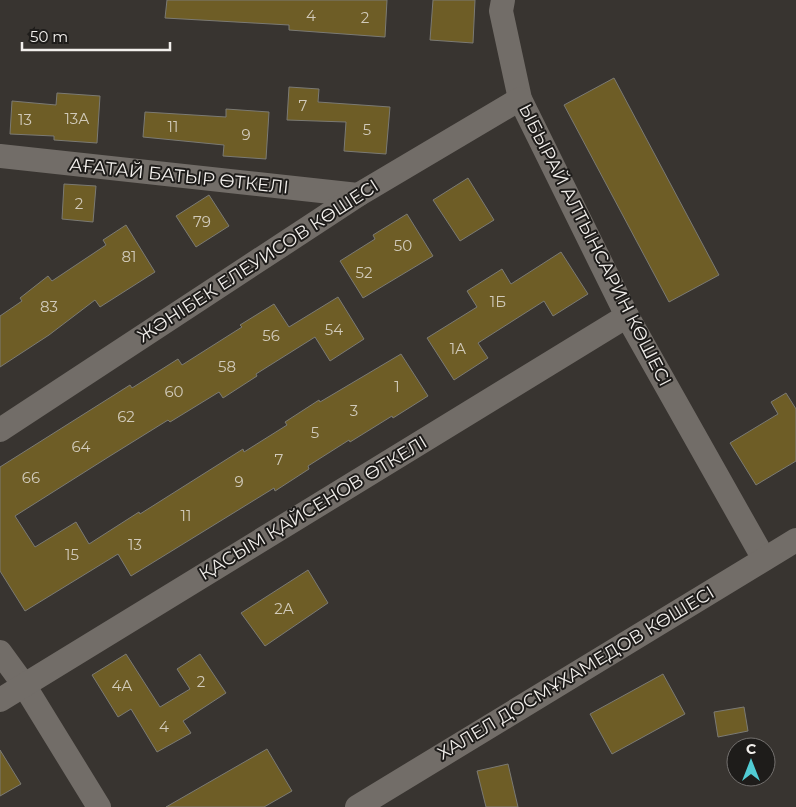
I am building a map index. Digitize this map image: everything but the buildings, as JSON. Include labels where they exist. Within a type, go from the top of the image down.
[{"type":"street","name":"ЫБЫРАЙ АЛТЫНСАРИН КӨШЕСІ","points":[[503,0],[501,11],[520,99],[627,316],[764,559]]},
{"type":"street","name":"ЖӘНІБЕК ЕЛЕУИСОВ КӨШЕСІ","points":[[0,430],[358,195],[520,99]]},
{"type":"street","name":"АҒАТАЙ БАТЫР ӨТКЕЛІ","points":[[0,156],[358,195]]},
{"type":"street","name":"ҚАСЫМ ҚАЙСЕНОВ ӨТКЕЛІ","points":[[0,700],[627,316]]},
{"type":"street","name":"ХАЛЕЛ ДОСМҰХАМЕДОВ КӨШЕСІ","points":[[357,807],[796,540]]},
{"type":"street","points":[[0,652],[24,685],[99,807]]}]
